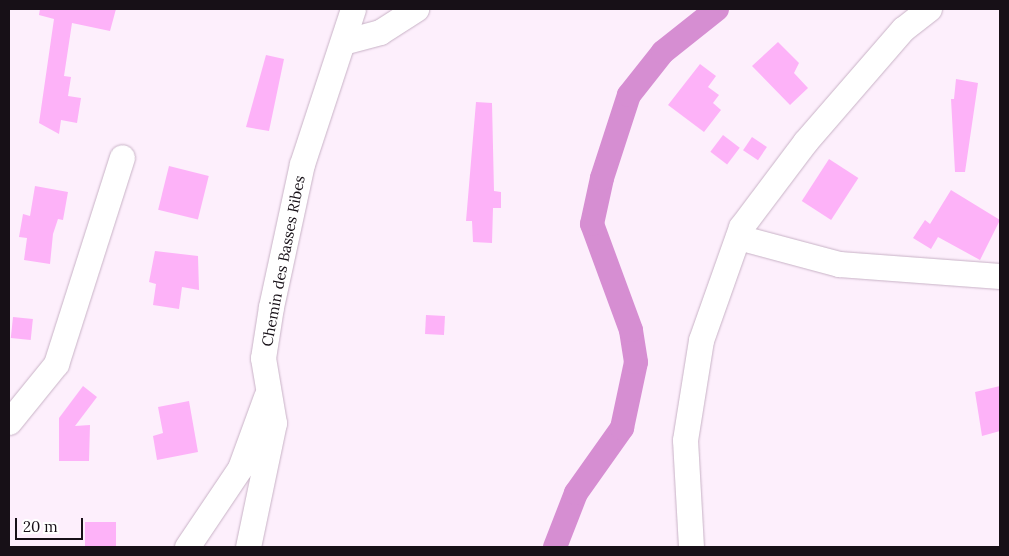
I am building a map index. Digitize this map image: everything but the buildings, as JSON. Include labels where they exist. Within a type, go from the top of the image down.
[{"type":"street","name":"Chemin des Basses Ribes","points":[[248,547],[270,459],[274,423],[263,358],[271,307],[302,164],[353,9]]},
{"type":"street","points":[[343,42],[380,32],[416,9]]},
{"type":"street","points":[[691,547],[685,440],[701,340],[738,237],[805,142],[903,30],[929,9]]},
{"type":"street","points":[[9,422],[56,364],[122,157]]},
{"type":"street","points":[[738,237],[839,264],[1000,276]]},
{"type":"street","points":[[187,547],[240,468],[269,390]]},
{"type":"waterway","points":[[555,547],[576,493],[622,428],[636,362],[631,330],[592,224],[602,178],[629,95],[663,52],[717,9]]}]
